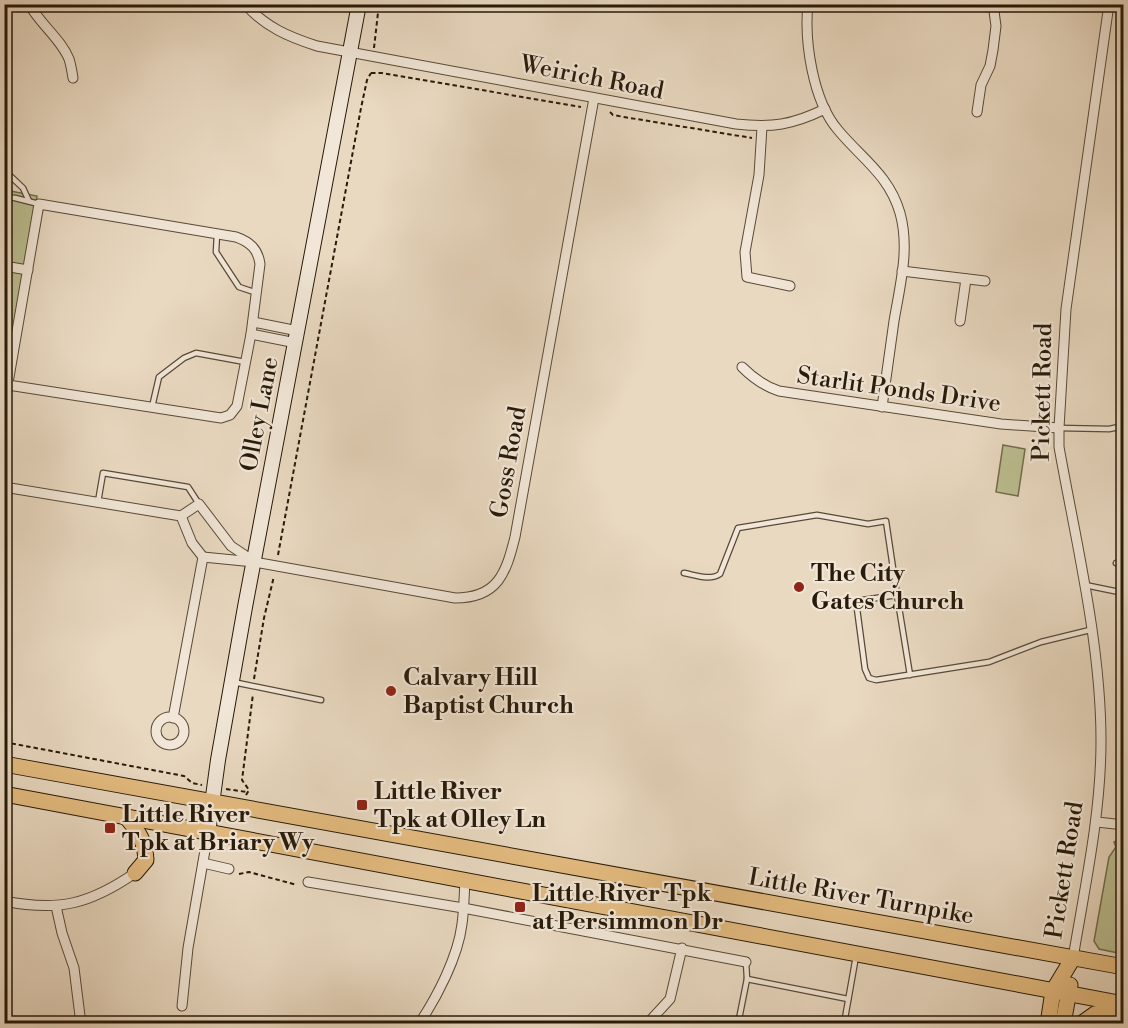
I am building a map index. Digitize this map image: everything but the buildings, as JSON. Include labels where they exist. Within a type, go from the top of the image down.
[{"type":"main road","name":"Olley Lane","points":[[208,833],[254,561],[359,4]]},
{"type":"main road","name":"Little River Turnpike","points":[[4,764],[1124,968]]},
{"type":"main road","points":[[4,794],[1124,1004]]},
{"type":"main road","points":[[127,818],[138,831],[146,846],[146,860],[135,873]]},
{"type":"main road","name":"Pickett Road","points":[[1048,1023],[1053,991],[1073,958]]},
{"type":"main road","name":"Pickett Road","points":[[1063,1023],[1073,958]]},
{"type":"main road","points":[[1082,1023],[1095,1014],[1124,1009]]},
{"type":"street","points":[[29,4],[40,22],[69,58],[73,78]]},
{"type":"street","name":"Weirich Road","points":[[245,4],[260,19],[290,38],[317,46],[594,98],[762,127],[800,121],[825,109]]},
{"type":"street","points":[[808,4],[809,50],[812,68],[825,109],[836,128],[876,169],[892,193],[903,230],[905,252],[882,407]]},
{"type":"street","points":[[977,112],[981,85],[990,66],[993,50],[996,26],[993,4]]},
{"type":"street","name":"Pickett Road","points":[[1073,958],[1097,822],[1100,717],[1090,630],[1059,447],[1059,428],[1066,309],[1109,4]]},
{"type":"street","name":"Goss Road","points":[[203,557],[254,561],[455,598],[475,596],[486,591],[503,575],[508,566],[514,537],[594,98]]},
{"type":"street","points":[[762,127],[760,166],[745,252],[747,277],[790,286]]},
{"type":"street","points":[[4,406],[39,204],[249,241],[259,256],[260,264],[251,334],[237,406],[230,415],[221,418],[8,385]]},
{"type":"street","points":[[4,267],[28,270]]},
{"type":"street","points":[[902,271],[985,281]]},
{"type":"street","points":[[960,321],[966,279]]},
{"type":"street","points":[[253,322],[297,337]]},
{"type":"street","points":[[251,334],[297,337]]},
{"type":"street","name":"Starlit Ponds Drive","points":[[742,367],[752,377],[779,391],[1001,424],[1059,428]]},
{"type":"street","points":[[4,487],[181,516],[199,504],[231,546],[254,561]]},
{"type":"street","points":[[173,718],[203,557],[192,543],[181,516]]},
{"type":"street","points":[[1097,822],[1124,825]]},
{"type":"street","points":[[182,1006],[184,969],[208,833]]},
{"type":"street","points":[[203,863],[231,872]]},
{"type":"street","points":[[4,901],[43,907],[87,900],[118,885],[135,873]]},
{"type":"street","points":[[308,882],[463,908],[746,962]]},
{"type":"street","points":[[419,1023],[431,1005],[454,952],[462,926],[465,882]]},
{"type":"street","points":[[56,906],[74,968],[81,1023]]},
{"type":"street","points":[[647,1023],[670,999],[682,948]]},
{"type":"lane","points":[[4,170],[23,188],[29,201]]},
{"type":"lane","points":[[4,197],[39,204]]},
{"type":"lane","points":[[218,234],[216,252],[240,287],[257,293]]},
{"type":"lane","points":[[153,407],[159,377],[184,358],[196,353],[245,362]]},
{"type":"lane","points":[[1059,428],[1109,429],[1124,426]]},
{"type":"lane","points":[[98,502],[103,473],[188,487],[199,504]]},
{"type":"lane","points":[[684,573],[709,577],[716,577],[720,574],[738,528],[817,515],[868,524],[886,521],[910,675]]},
{"type":"lane","points":[[1116,563],[1124,565]]},
{"type":"lane","points":[[1083,585],[1124,592]]},
{"type":"lane","points":[[897,595],[856,601],[869,678],[876,680],[989,662],[1041,642],[1090,630]]},
{"type":"lane","points":[[233,682],[321,700]]},
{"type":"lane","points":[[844,1023],[856,954]]},
{"type":"lane","points":[[738,1023],[747,978],[746,962]]},
{"type":"lane","points":[[747,978],[849,999]]},
{"type":"path","points":[[374,50],[380,4]]},
{"type":"path","points":[[369,68],[371,73]]},
{"type":"path","points":[[371,73],[578,107]]},
{"type":"path","points":[[277,559],[324,317],[361,108],[367,80],[371,73]]},
{"type":"path","points":[[610,112],[613,115],[748,138]]},
{"type":"path","points":[[4,742],[182,776],[192,783]]},
{"type":"path","points":[[231,872],[249,873],[304,886],[308,882]]},
{"type":"green space","points":[[5,190],[37,196],[5,397]]},
{"type":"green space","points":[[1003,445],[1025,449],[1018,496],[996,492]]},
{"type":"green space","points":[[1123,837],[1123,954],[1099,949],[1094,941],[1109,857],[1116,847],[1114,842]]},
{"type":"place","name":"The City Gates Church","points":[[799,587]]},
{"type":"place","name":"Calvary Hill Baptist Church","points":[[391,691]]},
{"type":"place","name":"Little River Tpk at Olley Ln","points":[[362,805]]},
{"type":"place","name":"Little River Tpk at Briary Wy","points":[[110,828]]},
{"type":"place","name":"Little River Tpk at Persimmon Dr","points":[[520,907]]}]
